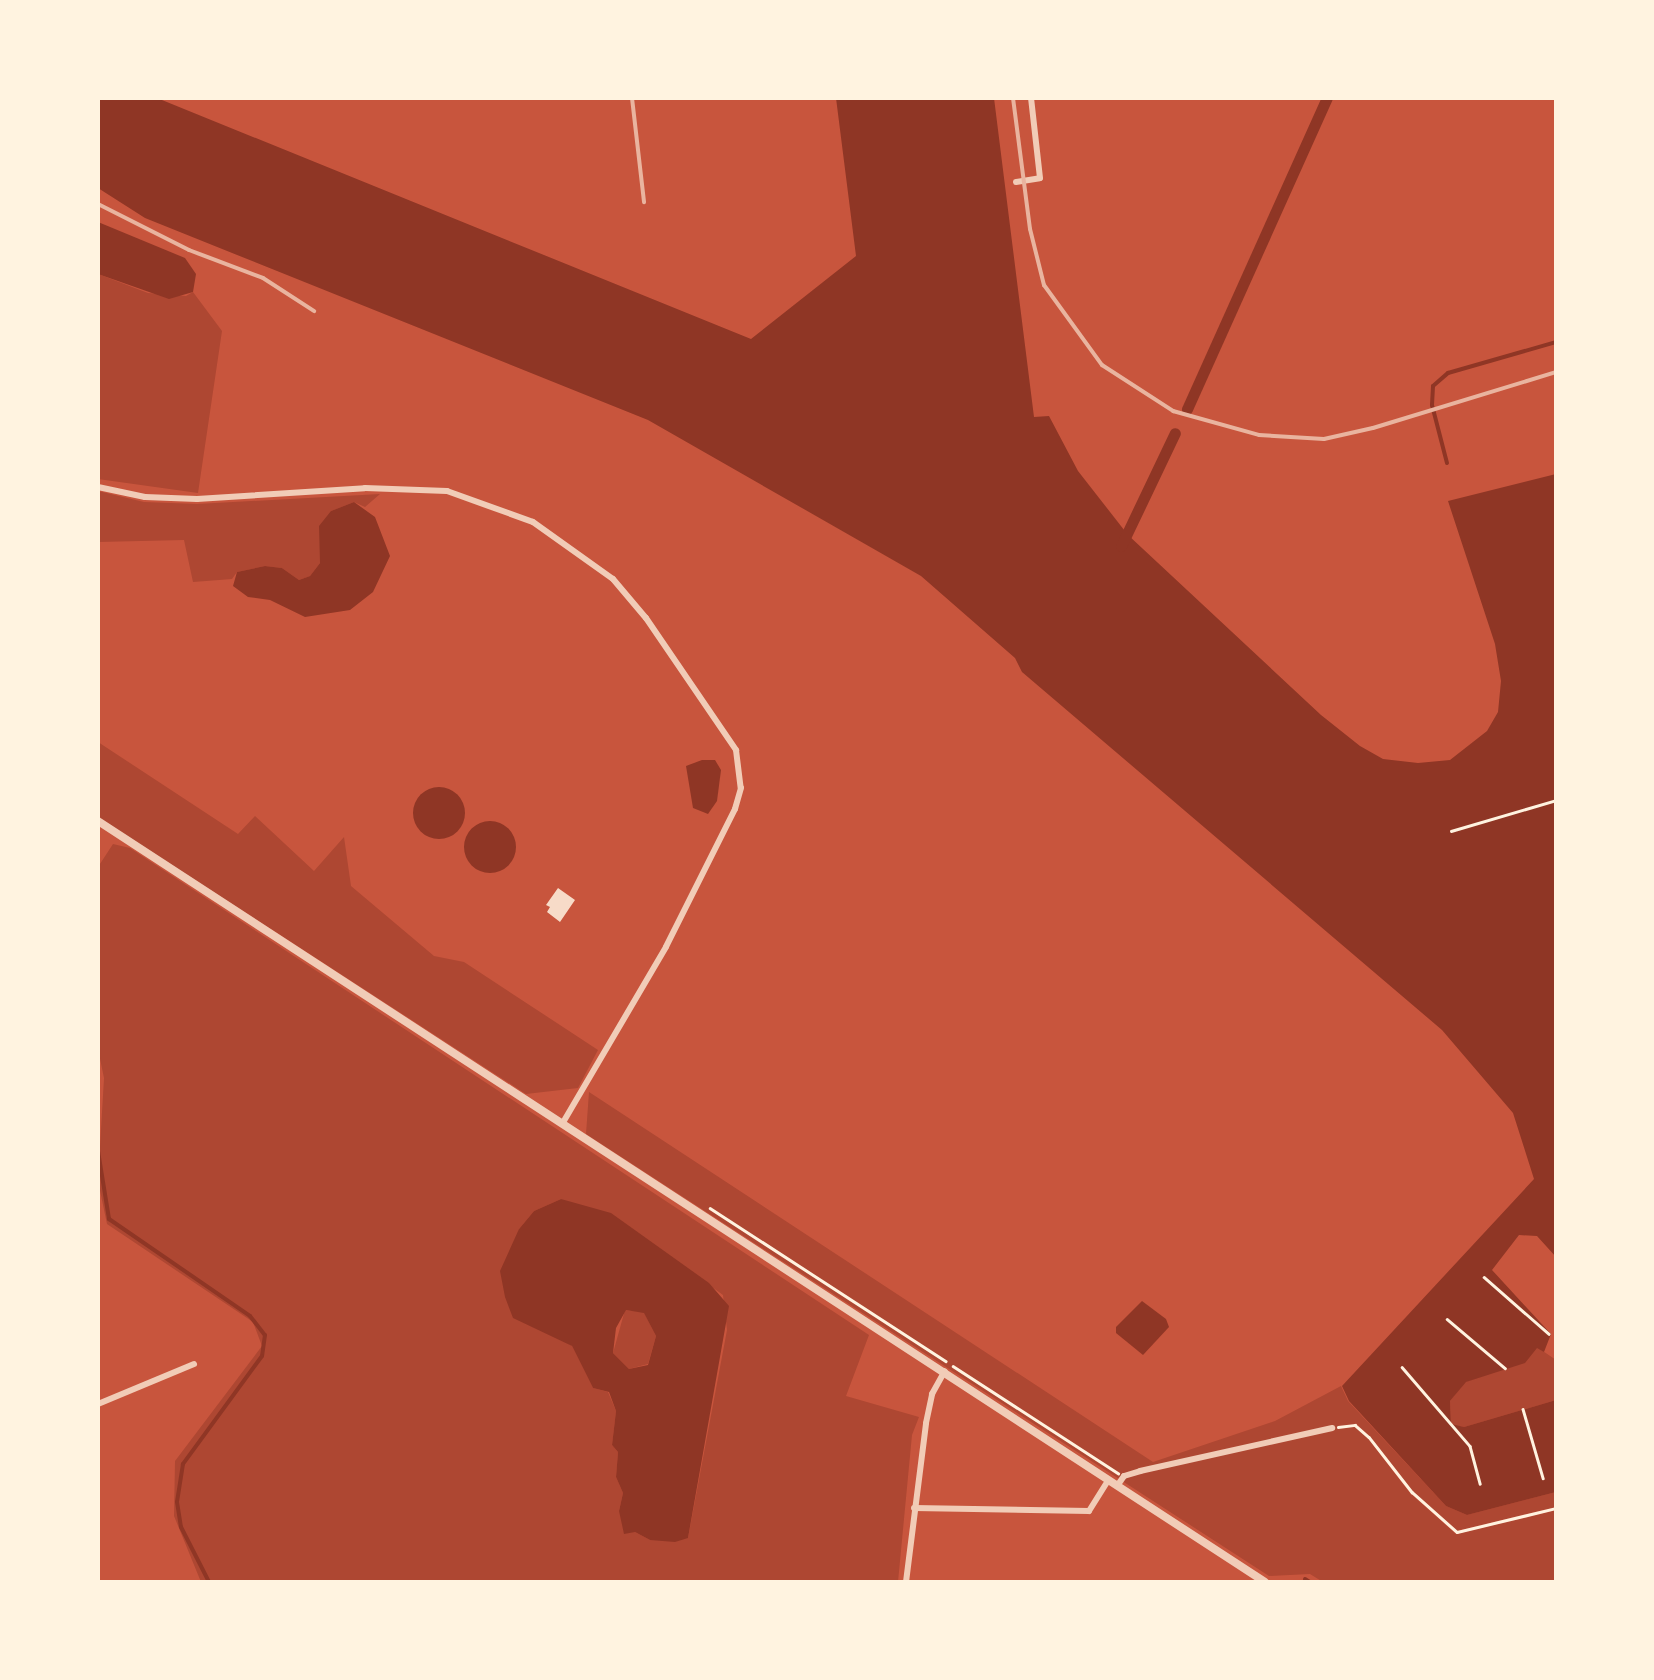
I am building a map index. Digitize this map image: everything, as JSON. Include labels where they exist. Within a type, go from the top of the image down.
[{"type":"street","points":[[1016,182],[1040,178],[1031,102]]},
{"type":"street","points":[[98,486],[145,497],[197,500],[364,488],[446,490],[533,522],[613,579],[646,618],[736,750],[740,788],[728,825],[666,947],[562,1124]]},
{"type":"street","points":[[98,821],[1265,1582]]},
{"type":"street","points":[[98,1404],[194,1364]]},
{"type":"street","points":[[906,1582],[932,1394],[944,1372]]},
{"type":"street","points":[[1117,1486],[1124,1476],[1140,1470],[1332,1428]]},
{"type":"street","points":[[914,1508],[1088,1511],[1108,1480]]},
{"type":"path","points":[[1451,831],[1556,800]]},
{"type":"path","points":[[1484,1277],[1548,1334]]},
{"type":"path","points":[[1447,1319],[1505,1368]]},
{"type":"path","points":[[1402,1367],[1470,1446],[1480,1484]]},
{"type":"path","points":[[1523,1410],[1543,1478]]},
{"type":"path","points":[[1332,1428],[1355,1425],[1370,1437],[1412,1492],[1457,1532],[1556,1508]]},
{"type":"shaded area","points":[[98,98],[157,98],[751,339],[856,256],[836,98],[994,98],[1034,417],[1049,416],[1078,471],[1128,535],[1321,715],[1383,759],[1418,763],[1450,760],[1487,731],[1498,712],[1501,681],[1495,644],[1448,501],[1556,474],[1556,1257],[1537,1236],[1519,1235],[1492,1270],[1551,1334],[1544,1352],[1537,1348],[1525,1363],[1466,1382],[1450,1401],[1451,1424],[1464,1427],[1556,1400],[1556,1492],[1467,1515],[1446,1506],[1349,1401],[1342,1386],[1534,1179],[1513,1113],[1442,1030],[1022,672],[1015,658],[921,576],[648,420],[145,218],[98,188]]},
{"type":"shaded area","points":[[98,222],[185,258],[196,274],[193,292],[169,299],[98,274]]},
{"type":"shaded area","points":[[98,274],[148,293],[186,296],[193,292],[222,331],[198,493],[98,479]]},
{"type":"shaded area","points":[[98,491],[144,502],[197,504],[380,494],[365,507],[354,502],[331,511],[320,563],[310,576],[299,580],[282,568],[265,566],[237,572],[232,579],[193,582],[184,540],[98,542]]},
{"type":"shaded area","points":[[354,502],[375,517],[390,556],[373,592],[350,610],[305,617],[270,600],[248,597],[233,586],[237,572],[265,566],[282,568],[299,580],[310,576],[320,563],[319,526],[331,511]]},
{"type":"shaded area","points":[[98,742],[238,834],[255,816],[314,871],[344,837],[351,886],[434,956],[464,962],[598,1050],[578,1088],[526,1094],[98,817]]},
{"type":"shaded area","points":[[715,760],[721,770],[717,801],[708,814],[693,808],[686,766]]},
{"type":"shaded area","points":[[439,787],[457,795],[465,813],[457,831],[439,839],[421,831],[413,813],[421,795]]},
{"type":"shaded area","points":[[490,821],[508,829],[516,847],[508,865],[490,873],[472,865],[464,847],[472,829]]},
{"type":"shaded area","points":[[113,844],[130,848],[869,1335],[846,1396],[919,1417],[912,1435],[898,1582],[201,1582],[174,1516],[175,1461],[262,1346],[253,1322],[107,1224],[98,1181],[104,1078],[98,1049],[98,867]],"holes":[[[561,1199],[669,1256],[723,1295],[727,1330],[688,1538],[650,1540],[635,1532],[619,1511],[623,1493],[616,1477],[618,1452],[612,1445],[616,1411],[608,1392],[593,1388],[572,1346],[554,1334],[519,1229],[534,1211]]]},
{"type":"shaded area","points":[[589,1092],[1153,1462],[1275,1421],[1341,1386],[1348,1401],[1446,1506],[1467,1515],[1556,1492],[1556,1507],[1457,1531],[1412,1491],[1354,1420],[1410,1493],[1456,1534],[1556,1510],[1556,1582],[1323,1582],[1310,1574],[1269,1576],[586,1134]]},
{"type":"shaded area","points":[[561,1199],[611,1213],[709,1283],[729,1306],[688,1538],[675,1542],[650,1540],[635,1532],[624,1534],[619,1511],[623,1493],[616,1477],[618,1452],[612,1445],[616,1411],[609,1392],[593,1388],[572,1346],[513,1318],[500,1271],[519,1229],[534,1211]],"holes":[[[626,1310],[644,1313],[656,1336],[648,1365],[629,1369],[613,1353],[616,1328]]]},
{"type":"shaded area","points":[[1142,1301],[1166,1319],[1169,1327],[1143,1355],[1116,1333],[1116,1327]]},
{"type":"shaded area","points":[[625,1310],[644,1312],[656,1336],[648,1364],[629,1369],[613,1353]]},
{"type":"shaded area","points":[[1537,1347],[1556,1360],[1556,1400],[1464,1427],[1451,1425],[1450,1401],[1465,1382],[1505,1368]]},
{"type":"building","points":[[558,888],[575,900],[560,922],[547,912],[550,907],[546,905]]},
{"type":"waterway","points":[[1187,409],[1327,98]]},
{"type":"waterway","points":[[1447,463],[1432,405],[1433,386],[1448,373],[1556,342]]},
{"type":"waterway","points":[[1121,546],[1175,433]]},
{"type":"waterway","points":[[98,1151],[109,1219],[250,1316],[265,1335],[262,1356],[183,1464],[177,1502],[181,1527],[209,1582]]},
{"type":"waterway","points":[[1305,1579],[1310,1582]]},
{"type":"railway","points":[[632,98],[644,202]]},
{"type":"railway","points":[[1013,98],[1030,229],[1044,285],[1102,365],[1173,411],[1259,435],[1324,439],[1373,428],[1556,372]]},
{"type":"railway","points":[[98,204],[189,250],[263,278],[314,311]]}]
